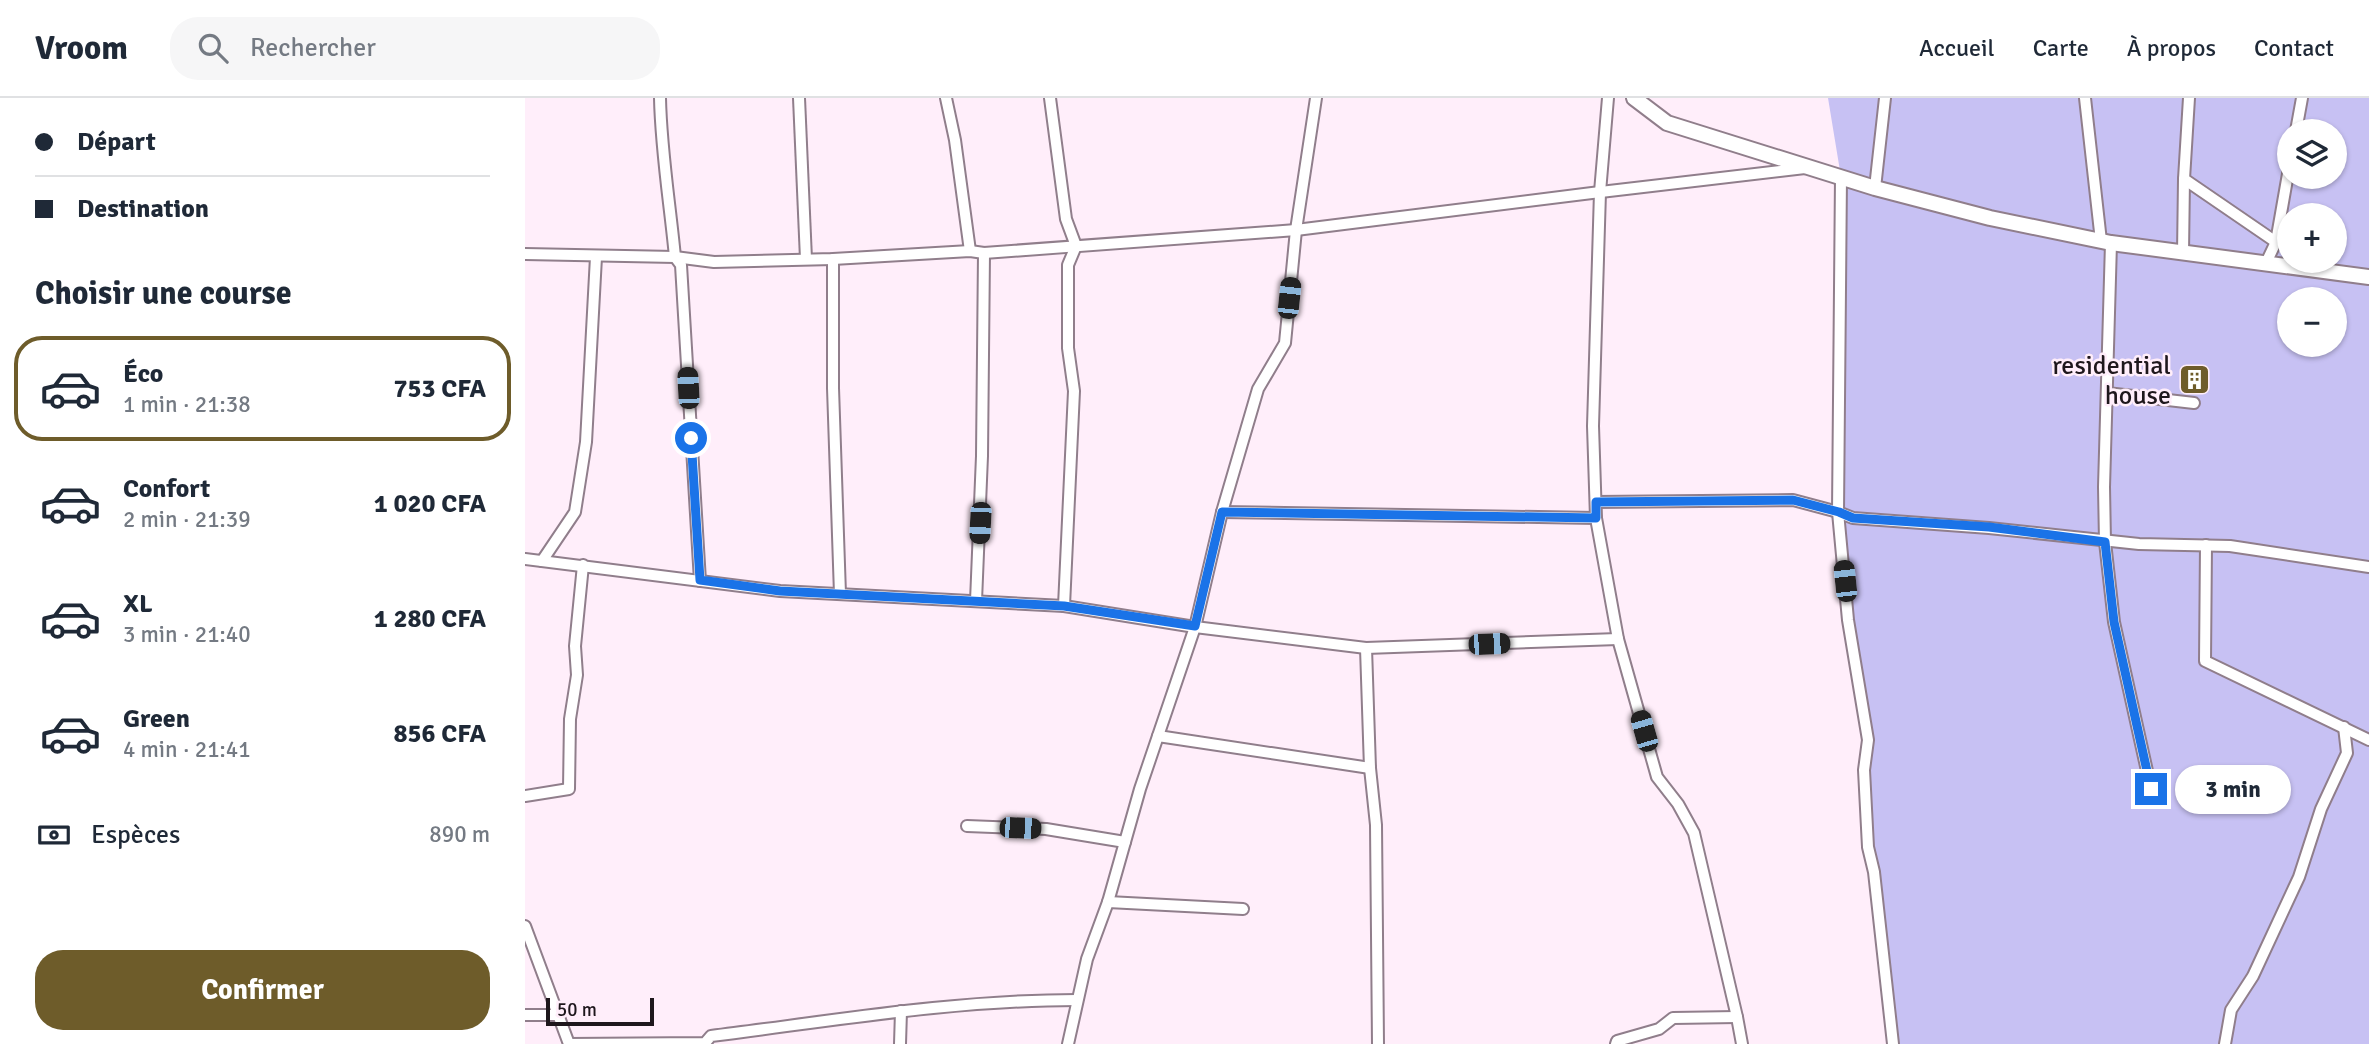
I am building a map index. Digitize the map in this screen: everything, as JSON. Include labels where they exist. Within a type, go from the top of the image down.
[{"type":"street","points":[[660,98],[661,147],[666,163],[675,257],[681,265],[700,580]]},
{"type":"street","points":[[799,98],[806,259]]},
{"type":"street","points":[[946,98],[955,140],[970,251]]},
{"type":"street","points":[[1050,98],[1066,219],[1076,246],[1068,265],[1068,348],[1074,391],[1064,606]]},
{"type":"street","points":[[1068,1044],[1087,959],[1108,902],[1158,736],[1195,626],[1222,512],[1258,389],[1285,342],[1296,230],[1316,98]]},
{"type":"street","points":[[1608,98],[1600,192],[1593,426],[1596,518],[1618,639],[1657,777],[1678,804],[1694,833],[1742,1044]]},
{"type":"street","points":[[1634,98],[1667,123],[1951,209],[2106,242],[2369,277]]},
{"type":"street","points":[[1875,188],[1885,98]]},
{"type":"street","points":[[2085,98],[2106,242],[2105,542],[2114,622],[2151,789]]},
{"type":"street","points":[[2183,253],[2189,98]]},
{"type":"street","points":[[2298,119],[2302,98]]},
{"type":"street","points":[[525,254],[675,257],[714,262],[833,259],[970,251],[984,253],[1296,230],[1811,168]]},
{"type":"street","points":[[1841,177],[1839,512],[1848,621],[1868,740],[1864,770],[1868,847],[1874,873],[1893,1044]]},
{"type":"street","points":[[2184,179],[2276,242]]},
{"type":"street","points":[[2266,263],[2276,242],[2285,189]]},
{"type":"street","points":[[976,601],[982,456],[984,253]]},
{"type":"street","points":[[542,561],[575,512],[586,442],[596,257]]},
{"type":"street","points":[[833,259],[833,388],[840,594]]},
{"type":"street","points":[[2107,393],[2195,403]]},
{"type":"street","points":[[1596,502],[1793,500],[1853,518],[1989,527],[2105,542],[2230,545],[2369,567]]},
{"type":"street","points":[[1222,512],[1596,518]]},
{"type":"street","points":[[2206,545],[2205,661],[2369,740]]},
{"type":"street","points":[[525,559],[780,591],[1064,606],[1366,648],[1618,639]]},
{"type":"street","points":[[525,796],[569,789],[571,719],[577,675],[575,646],[583,565]]},
{"type":"street","points":[[1366,648],[1370,768],[1376,825],[1378,1044]]},
{"type":"street","points":[[2225,1044],[2231,1010],[2253,976],[2299,877],[2321,809],[2347,753],[2344,727]]},
{"type":"street","points":[[1158,736],[1370,768]]},
{"type":"street","points":[[967,826],[1046,829],[1125,842]]},
{"type":"street","points":[[1108,902],[1243,909]]},
{"type":"street","points":[[525,926],[569,1044],[705,1043],[711,1036],[901,1011],[1015,1000],[1077,1000]]},
{"type":"street","points":[[900,1044],[901,1011]]},
{"type":"street","points":[[525,1015],[558,1015]]},
{"type":"street","points":[[1616,1044],[1617,1041],[1659,1029],[1673,1018],[1737,1017]]},
{"type":"shaded area","points":[[1828,98],[2369,98],[2369,1044],[1893,1044],[1868,847],[1868,740],[1838,512],[1841,177]]},
{"type":"place","name":"residential house","points":[[2194,380]]},
{"type":"route","points":[[691,438],[700,580],[780,591],[1064,606],[1195,626],[1222,512],[1596,518],[1596,502],[1793,500],[1853,518],[1989,527],[2105,542],[2114,622],[2151,789]]}]
